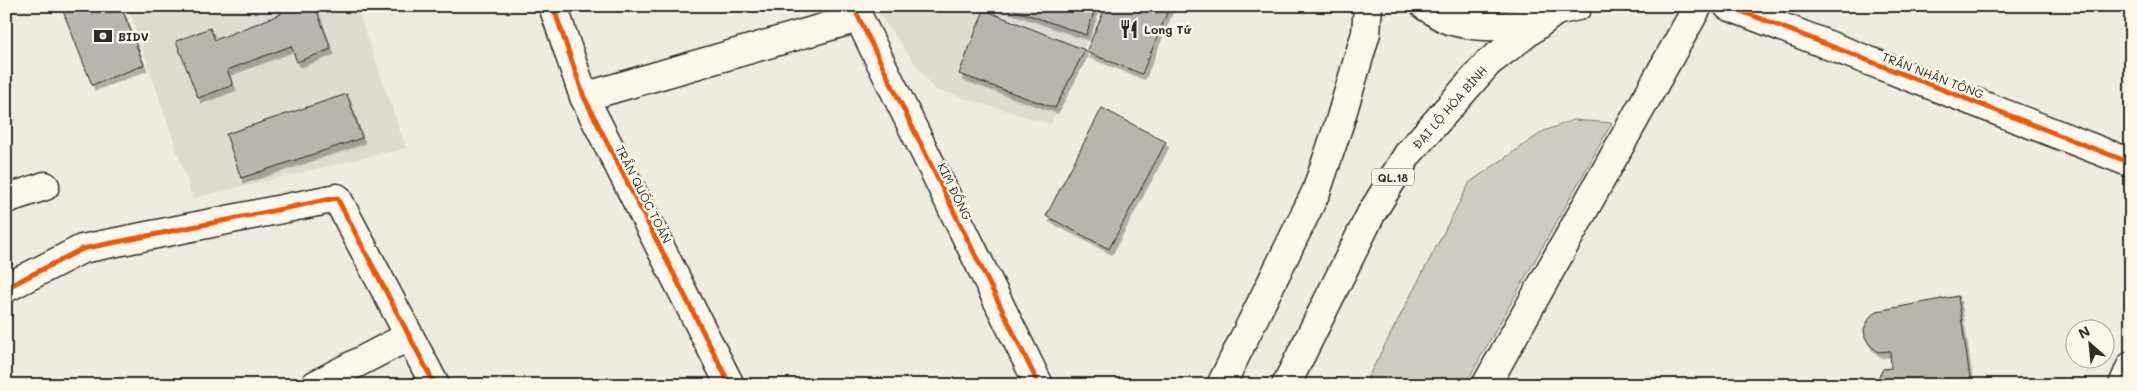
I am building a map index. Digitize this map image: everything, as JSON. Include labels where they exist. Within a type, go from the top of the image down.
[{"type":"main road","name":"TRẦN QUỐC TOẢN","points":[[552,6],[584,97],[730,385]]},
{"type":"main road","points":[[1221,385],[1316,192],[1339,124],[1366,33],[1368,6]]},
{"type":"main road","points":[[1426,6],[1448,20],[1484,27],[1522,24],[1565,8]]},
{"type":"main road","points":[[1486,385],[1698,6]]},
{"type":"main road","name":"TRẦN NHÂN TÔNG","points":[[1728,6],[2131,163]]},
{"type":"main road","name":"ĐẠI LỘ HÒA BÌNH","points":[[1286,385],[1371,214],[1408,154],[1488,63],[1565,8]]},
{"type":"main road","points":[[584,97],[855,12]]},
{"type":"main road","name":"KIM ĐỒNG","points":[[855,12],[1039,385]]},
{"type":"main road","points":[[6,200],[45,186]]},
{"type":"main road","points":[[6,288],[82,248],[337,198],[435,385]]},
{"type":"main road","points":[[315,385],[409,336]]},
{"type":"main road","points":[[2123,385],[2131,366]]},
{"type":"shaded area","points":[[128,6],[356,6],[406,148],[193,198]]},
{"type":"shaded area","points":[[873,6],[1102,6],[1051,124],[934,89]]},
{"type":"shaded area","points":[[1573,120],[1612,123],[1465,385],[1364,385],[1470,182],[1544,131]]},
{"type":"building","name":"BIDV","points":[[61,6],[121,6],[144,65],[92,85]]},
{"type":"building","points":[[279,6],[315,6],[331,49],[297,62],[291,46],[227,70],[233,85],[198,98],[176,41],[210,28],[215,40],[281,14]]},
{"type":"building","points":[[1003,6],[1096,6],[1086,35]]},
{"type":"building","name":"Long Tứ","points":[[1106,6],[1170,6],[1142,74],[1086,52]]},
{"type":"building","points":[[984,10],[1085,50],[1055,108],[959,74]]},
{"type":"building","points":[[347,94],[362,138],[241,178],[226,134]]},
{"type":"building","points":[[1102,108],[1166,142],[1109,249],[1046,216]]},
{"type":"building","points":[[1958,296],[1971,385],[1874,385],[1883,369],[1891,368],[1890,351],[1878,352],[1869,344],[1865,337],[1864,329],[1870,317],[1877,311]]},
{"type":"cycle path","points":[[553,6],[584,97],[730,385]]},
{"type":"cycle path","points":[[853,6],[1039,385]]},
{"type":"cycle path","points":[[1728,6],[2131,163]]},
{"type":"cycle path","points":[[6,288],[82,249],[337,198],[435,385]]},
{"type":"place","name":"Long Tứ","points":[[1129,29]]},
{"type":"place","name":"BIDV","points":[[103,36]]}]
